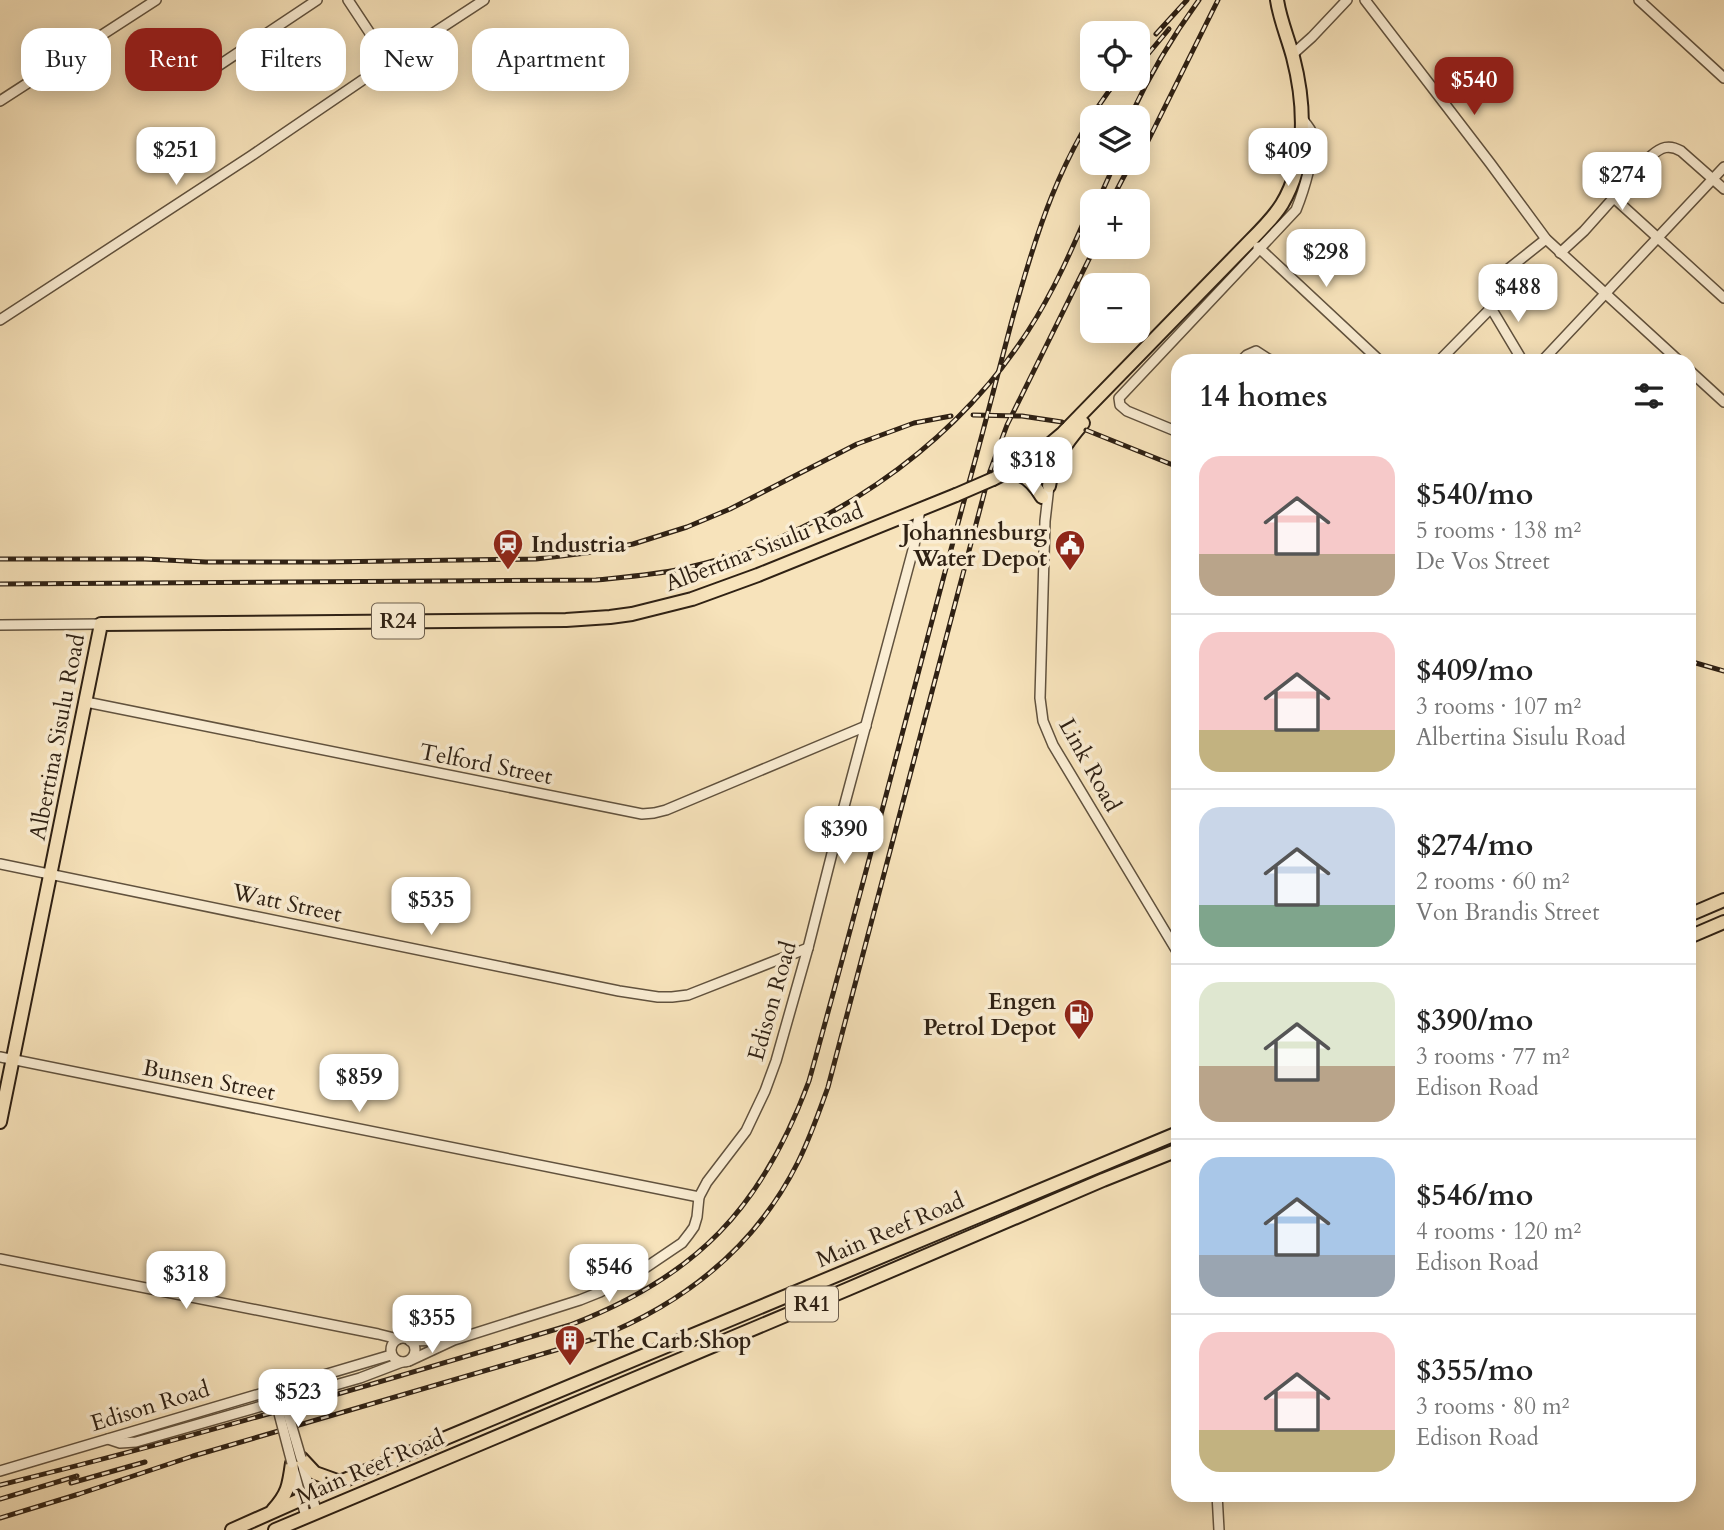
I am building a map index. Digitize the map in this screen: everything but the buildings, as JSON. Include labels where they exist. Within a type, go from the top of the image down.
[{"type":"main road","name":"Albertina Sisulu Road","points":[[0,1122],[6,1059],[51,874],[102,624],[566,620],[610,617],[669,606],[758,575],[956,495],[1032,460],[1256,245],[1279,209],[1293,182],[1302,118],[1299,82],[1277,0]]},
{"type":"main road","points":[[1006,472],[1018,474],[1045,492],[1053,465],[1061,450],[1097,408],[1126,367]]},
{"type":"main road","points":[[1696,912],[1724,900]]},
{"type":"main road","points":[[1696,934],[1724,922]]},
{"type":"main road","name":"Main Reef Road","points":[[232,1530],[340,1482],[1171,1136]]},
{"type":"main road","name":"Main Reef Road","points":[[275,1530],[1171,1153]]},
{"type":"main road","points":[[896,1251],[901,1266]]},
{"type":"main road","points":[[536,1401],[543,1417]]},
{"type":"main road","points":[[268,1516],[281,1502],[289,1487],[296,1461],[340,1482]]},
{"type":"street","points":[[0,102],[156,0]]},
{"type":"street","points":[[222,63],[317,0]]},
{"type":"street","points":[[348,0],[367,28]]},
{"type":"street","points":[[441,28],[484,0]]},
{"type":"street","points":[[1293,54],[1348,0]]},
{"type":"street","points":[[1365,0],[1546,239],[1671,354]]},
{"type":"street","points":[[1639,0],[1724,78]]},
{"type":"street","points":[[0,320],[360,82]]},
{"type":"street","points":[[1560,253],[1584,231],[1657,150],[1674,147],[1724,189]]},
{"type":"street","points":[[1549,354],[1724,167]]},
{"type":"street","points":[[1614,198],[1724,298]]},
{"type":"street","points":[[1518,354],[1491,309],[1490,287],[1497,278],[1546,239]]},
{"type":"street","points":[[1171,428],[1123,408],[1119,401],[1121,394],[1256,245],[1373,354]]},
{"type":"street","points":[[1446,354],[1491,309]]},
{"type":"street","points":[[1696,376],[1724,402]]},
{"type":"street","points":[[1032,460],[1040,460],[1045,465],[1045,492],[1028,470],[1032,460]]},
{"type":"street","name":"Link Road","points":[[1045,492],[1040,698],[1044,721],[1053,745],[1171,941]]},
{"type":"street","name":"Edison Road","points":[[0,1471],[397,1357],[580,1300],[645,1268],[667,1254],[689,1234],[697,1217],[699,1197],[746,1130],[765,1091],[776,1060],[914,546],[920,509]]},
{"type":"street","points":[[0,625],[102,624]]},
{"type":"street","name":"Telford Street","points":[[86,702],[642,814],[666,810],[866,726]]},
{"type":"street","name":"Watt Street","points":[[0,864],[658,997],[672,998],[702,990],[808,948]]},
{"type":"street","name":"Bunsen Street","points":[[6,1059],[699,1197]]},
{"type":"street","name":"Edison Road","points":[[0,1259],[398,1339],[454,1340]]},
{"type":"street","points":[[378,1334],[397,1357]]},
{"type":"street","points":[[397,1357],[398,1339]]},
{"type":"street","points":[[107,1439],[120,1443],[136,1442],[374,1373],[397,1357],[412,1358],[415,1351],[410,1340]]},
{"type":"street","points":[[280,1401],[312,1515]]},
{"type":"street","points":[[1217,1502],[1219,1530]]},
{"type":"railway","points":[[1156,34],[1187,0]]},
{"type":"railway","points":[[1136,105],[1162,57],[1199,0]]},
{"type":"railway","points":[[1150,137],[1218,0]]},
{"type":"railway","points":[[1150,52],[1169,29]]},
{"type":"railway","points":[[0,1485],[215,1429],[570,1325],[615,1306],[689,1260],[719,1233],[746,1201],[770,1166],[809,1081],[1011,324],[1040,227],[1080,136],[1109,91]]},
{"type":"railway","points":[[1103,189],[1110,175]]},
{"type":"railway","points":[[1117,189],[1125,175]]},
{"type":"railway","points":[[0,584],[596,580],[681,569],[733,555],[783,536],[831,512],[877,484],[921,451],[960,415],[996,374],[1028,331],[1055,285],[1080,230]]},
{"type":"railway","points":[[0,1518],[193,1456],[597,1338],[629,1324],[688,1290],[739,1246],[761,1221],[798,1162],[828,1087],[990,471],[1007,425],[1089,259]]},
{"type":"railway","points":[[973,415],[1022,416],[1062,422]]},
{"type":"railway","points":[[0,559],[326,562],[536,559],[586,553],[633,544],[687,527],[730,509],[857,444],[914,423],[951,416]]},
{"type":"railway","points":[[1086,430],[1171,464]]},
{"type":"railway","points":[[1696,663],[1724,671]]},
{"type":"railway","points":[[71,1483],[145,1462]]},
{"type":"railway","points":[[0,1499],[77,1476]]},
{"type":"place","name":"Industria","points":[[508,571]]},
{"type":"place","name":"Johannesburg Water Depot","points":[[1070,572]]},
{"type":"place","name":"Engen Petrol Depot","points":[[1079,1041]]},
{"type":"place","name":"The Carb Shop","points":[[570,1367]]}]
